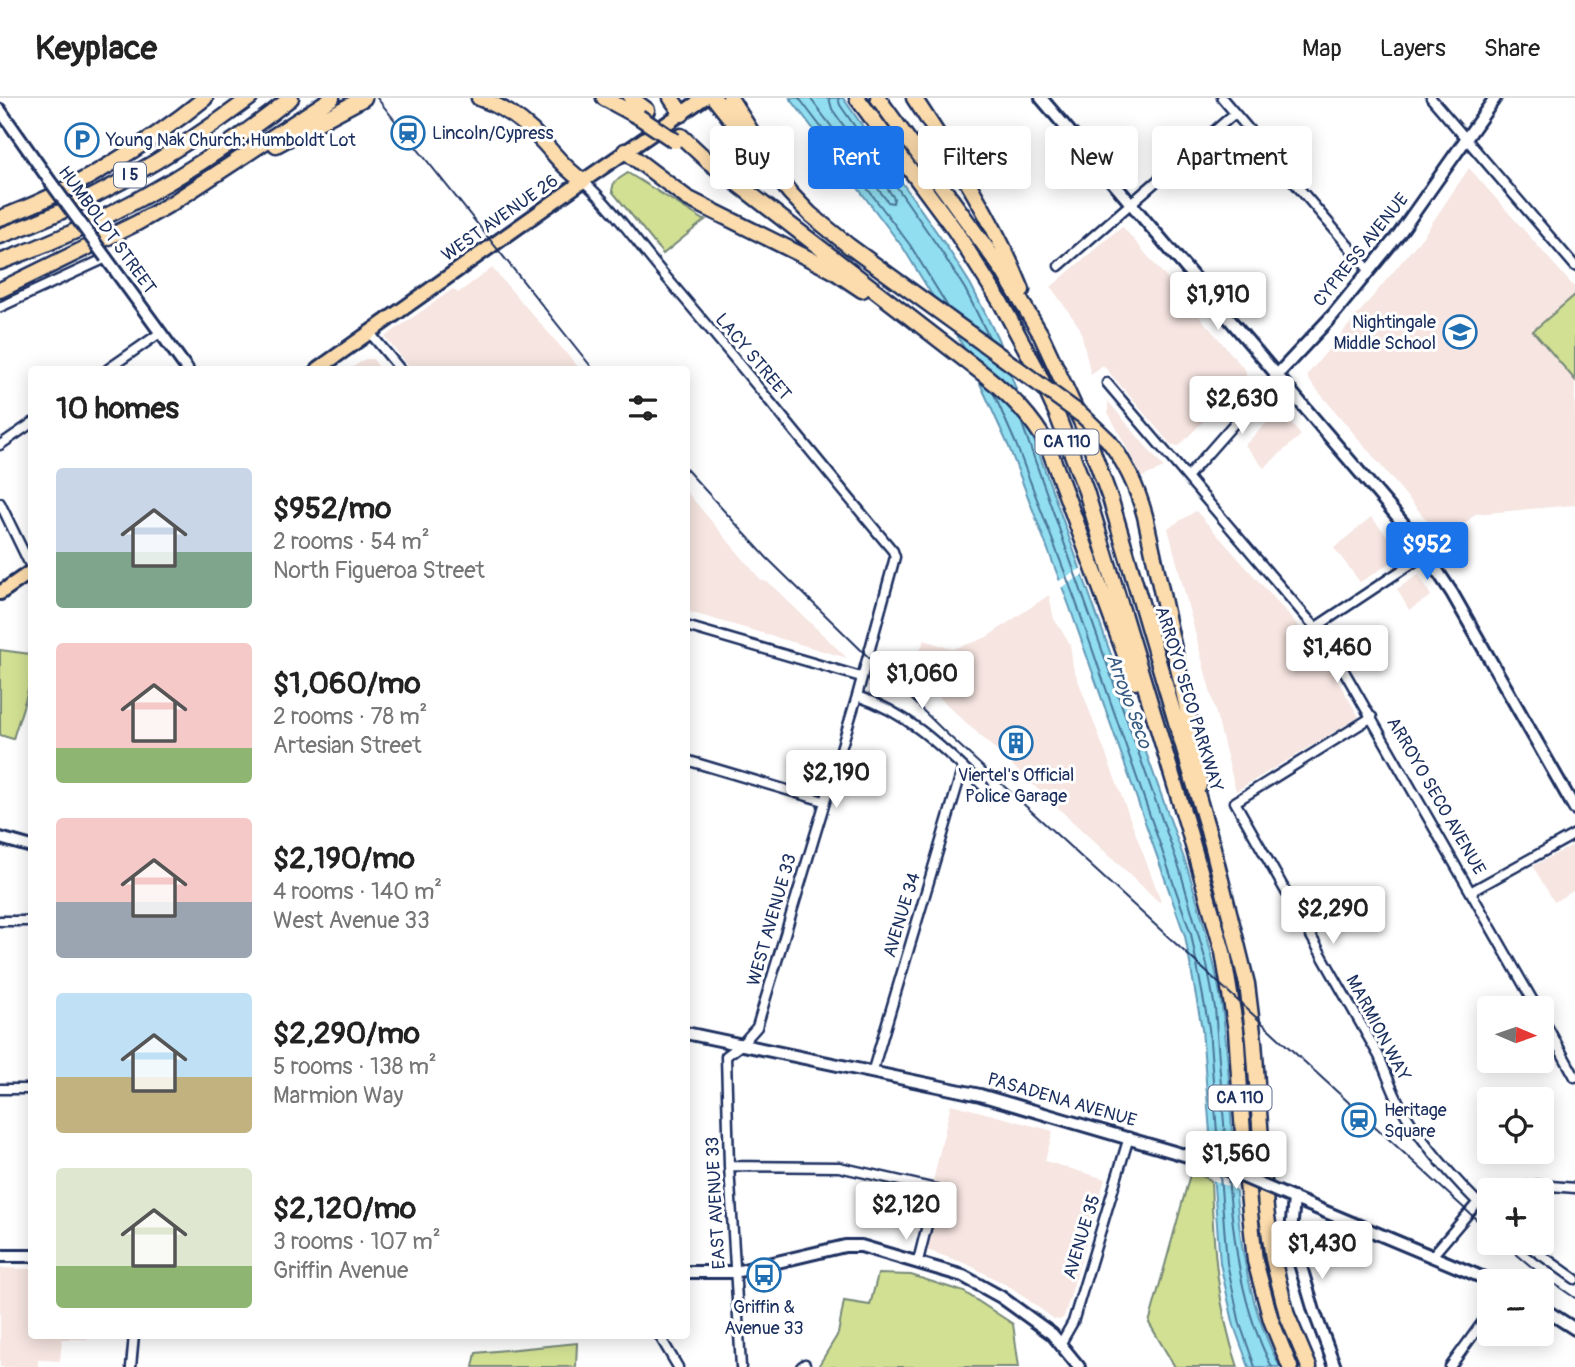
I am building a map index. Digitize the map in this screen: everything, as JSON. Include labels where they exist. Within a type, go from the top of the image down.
[{"type":"highway","points":[[0,218],[98,171],[141,145],[205,98]]},
{"type":"highway","name":"I 5","points":[[0,236],[97,194],[175,149],[250,98]]},
{"type":"highway","name":"I 5","points":[[0,262],[47,244],[171,180],[259,123],[291,98]]},
{"type":"highway","points":[[216,176],[332,98]]},
{"type":"highway","points":[[0,290],[137,223],[216,176],[363,98]]},
{"type":"highway","points":[[479,98],[503,108],[520,120],[569,172],[583,181]]},
{"type":"highway","points":[[604,98],[643,113]]},
{"type":"highway","points":[[631,98],[643,113],[1016,400],[1035,422],[1048,446],[1188,828]]},
{"type":"highway","points":[[671,98],[682,114]]},
{"type":"highway","name":"CA 110","points":[[857,98],[954,229],[987,282],[1035,366],[1086,491],[1223,951],[1236,1030],[1255,1261],[1271,1320],[1290,1367]]},
{"type":"highway","name":"ARROYO SECO PARKWAY","points":[[878,98],[1003,271],[1040,333],[1085,430],[1111,501],[1199,802],[1247,984],[1254,1041],[1266,1209],[1273,1259],[1287,1315],[1309,1367]]},
{"type":"highway","points":[[914,98],[960,167],[1013,267],[1040,333]]},
{"type":"highway","points":[[724,100],[790,193],[810,214],[849,246],[1083,416],[1108,440],[1129,471],[1145,516],[1199,764],[1199,802]]},
{"type":"highway","points":[[625,151],[687,198],[832,270],[906,314]]},
{"type":"highway","points":[[0,211],[41,200]]},
{"type":"highway","points":[[0,271],[47,244]]},
{"type":"main road","name":"WEST AVENUE 26","points":[[322,366],[704,98]]},
{"type":"main road","points":[[1041,98],[1374,488],[1426,554],[1452,593],[1575,809]]},
{"type":"main road","name":"CYPRESS AVENUE","points":[[1276,376],[1333,315],[1399,234],[1495,98]]},
{"type":"main road","name":"HUMBOLDT STREET","points":[[0,110],[185,366]]},
{"type":"main road","points":[[0,593],[28,573]]},
{"type":"main road","points":[[0,838],[28,846]]},
{"type":"main road","name":"PASADENA AVENUE","points":[[690,1034],[980,1095],[1208,1162],[1477,1275]]},
{"type":"main road","points":[[1294,1198],[1291,1233],[1314,1311],[1335,1367]]},
{"type":"main road","points":[[690,1272],[735,1272],[850,1245],[861,1246],[954,1272],[989,1290],[1042,1326],[1061,1343],[1079,1367]]},
{"type":"main road","points":[[0,1256],[28,1256]]},
{"type":"main road","points":[[1554,1316],[1575,1329]]},
{"type":"street","points":[[1223,98],[1369,270]]},
{"type":"street","points":[[1432,98],[1575,266]]},
{"type":"street","points":[[1059,266],[1236,113]]},
{"type":"street","name":"LACY STREET","points":[[583,181],[595,191],[720,340],[844,490],[895,557]]},
{"type":"street","points":[[0,307],[106,258]]},
{"type":"street","points":[[112,366],[160,332]]},
{"type":"street","points":[[370,332],[398,366]]},
{"type":"street","name":"CYPRESS AVENUE","points":[[1186,477],[1276,376]]},
{"type":"street","name":"ARROYO SECO AVENUE","points":[[1107,383],[1334,650],[1530,996]]},
{"type":"street","points":[[0,445],[28,426]]},
{"type":"street","points":[[0,503],[28,562]]},
{"type":"street","points":[[1316,627],[1426,554]]},
{"type":"street","name":"WEST AVENUE 33","points":[[741,1045],[757,1027],[862,677],[895,557]]},
{"type":"street","points":[[690,627],[862,677]]},
{"type":"street","points":[[856,695],[875,701],[909,720],[984,787]]},
{"type":"street","name":"MARMION WAY","points":[[1372,717],[1235,802],[1379,1056],[1397,1099],[1424,1139],[1477,1201]]},
{"type":"street","points":[[690,761],[824,801]]},
{"type":"street","name":"AVENUE 34","points":[[872,1073],[963,767]]},
{"type":"street","points":[[1472,891],[1575,834]]},
{"type":"street","points":[[0,921],[28,921]]},
{"type":"street","points":[[1554,1039],[1575,1077]]},
{"type":"street","name":"EAST AVENUE 33","points":[[741,1045],[726,1056],[729,1166],[741,1367]]},
{"type":"street","points":[[0,1089],[28,1089]]},
{"type":"street","name":"AVENUE 35","points":[[1061,1343],[1073,1322],[1129,1138]]},
{"type":"street","points":[[729,1166],[839,1167],[936,1189],[918,1261]]},
{"type":"street","points":[[1554,1186],[1575,1188]]},
{"type":"street","points":[[1433,1255],[1477,1203]]},
{"type":"street","points":[[1541,1255],[1575,1279]]},
{"type":"street","points":[[1450,1367],[1477,1330]]},
{"type":"street","points":[[131,1367],[134,1339]]},
{"type":"street","points":[[661,1339],[678,1367]]},
{"type":"shaded area","name":"Nightingale Middle School","points":[[1469,168],[1575,288],[1575,505],[1475,514],[1446,543],[1308,379],[1308,374],[1424,235]]},
{"type":"shaded area","points":[[1122,226],[1246,371],[1246,377],[1179,446],[1172,446],[1103,365],[1091,375],[1080,328],[1051,287]]},
{"type":"shaded area","points":[[492,268],[577,366],[409,366],[385,337],[453,289],[458,293]]},
{"type":"shaded area","points":[[365,359],[373,359],[378,366],[354,366]]},
{"type":"shaded area","points":[[1108,401],[1164,468],[1142,477],[1108,412]]},
{"type":"shaded area","points":[[1279,410],[1301,435],[1264,468],[1245,445]]},
{"type":"shaded area","points":[[690,496],[761,580],[769,583],[847,658],[690,612]]},
{"type":"shaded area","points":[[1196,511],[1320,650],[1359,717],[1236,791],[1168,528]]},
{"type":"shaded area","points":[[1371,517],[1402,556],[1360,582],[1334,548]]},
{"type":"shaded area","points":[[1419,574],[1431,596],[1409,610],[1397,589]]},
{"type":"shaded area","points":[[1049,595],[1054,619],[1070,644],[1073,667],[1161,901],[1159,902],[912,672],[924,640],[953,649],[977,641]]},
{"type":"shaded area","points":[[1573,845],[1575,890],[1554,902],[1533,866]]},
{"type":"shaded area","points":[[951,1104],[1053,1131],[1045,1161],[1105,1179],[1064,1317],[1060,1320],[1054,1319],[1012,1288],[967,1264],[924,1249],[934,1204],[940,1197],[943,1184],[933,1181]]},
{"type":"shaded area","points":[[0,1268],[28,1269],[28,1339],[62,1339],[60,1361],[38,1360],[38,1367],[0,1367]]},
{"type":"green space","points":[[628,173],[705,220],[663,254],[612,191],[614,182]]},
{"type":"green space","points":[[1575,295],[1575,380],[1533,331]]},
{"type":"green space","points":[[0,650],[28,654],[28,688],[13,739],[0,735]]},
{"type":"green space","points":[[1191,1171],[1211,1180],[1221,1298],[1238,1367],[1175,1367],[1149,1323]]},
{"type":"green space","points":[[878,1274],[911,1275],[964,1292],[1013,1324],[1019,1367],[821,1367],[819,1365],[838,1334],[844,1301],[870,1305]]},
{"type":"green space","points":[[577,1343],[576,1367],[473,1367],[476,1353]]},
{"type":"water","name":"Arroyo Seco","points":[[790,98],[843,98],[863,126],[811,126]]},
{"type":"water","name":"Arroyo Seco","points":[[904,185],[971,285],[998,339],[1187,867],[1216,971],[1222,1007],[1236,1190],[1249,1281],[1262,1325],[1280,1367],[1249,1367],[1234,1326],[1220,1263],[1202,1029],[1185,936],[1069,605],[1009,447],[963,346],[904,249],[859,189],[904,189]]},
{"type":"pier","points":[[1084,567],[1086,573],[1059,589],[1057,582]]},
{"type":"pier","points":[[1208,1149],[1237,1161],[1240,1191],[1210,1179]]},
{"type":"tram line","points":[[377,98],[591,366]]},
{"type":"tram line","points":[[690,473],[767,558],[946,733],[1477,1220]]},
{"type":"tram line","points":[[1517,1255],[1575,1298]]},
{"type":"place","name":"Lincoln/Cypress","points":[[408,133]]},
{"type":"place","name":"Young Nak Church: Humboldt Lot","points":[[82,140]]},
{"type":"place","name":"Nightingale Middle School","points":[[1460,332]]},
{"type":"place","name":"Viertel's Official Police Garage","points":[[1016,743]]},
{"type":"place","name":"Heritage Square","points":[[1359,1120]]},
{"type":"place","name":"Griffin & Avenue 33","points":[[764,1275]]}]
